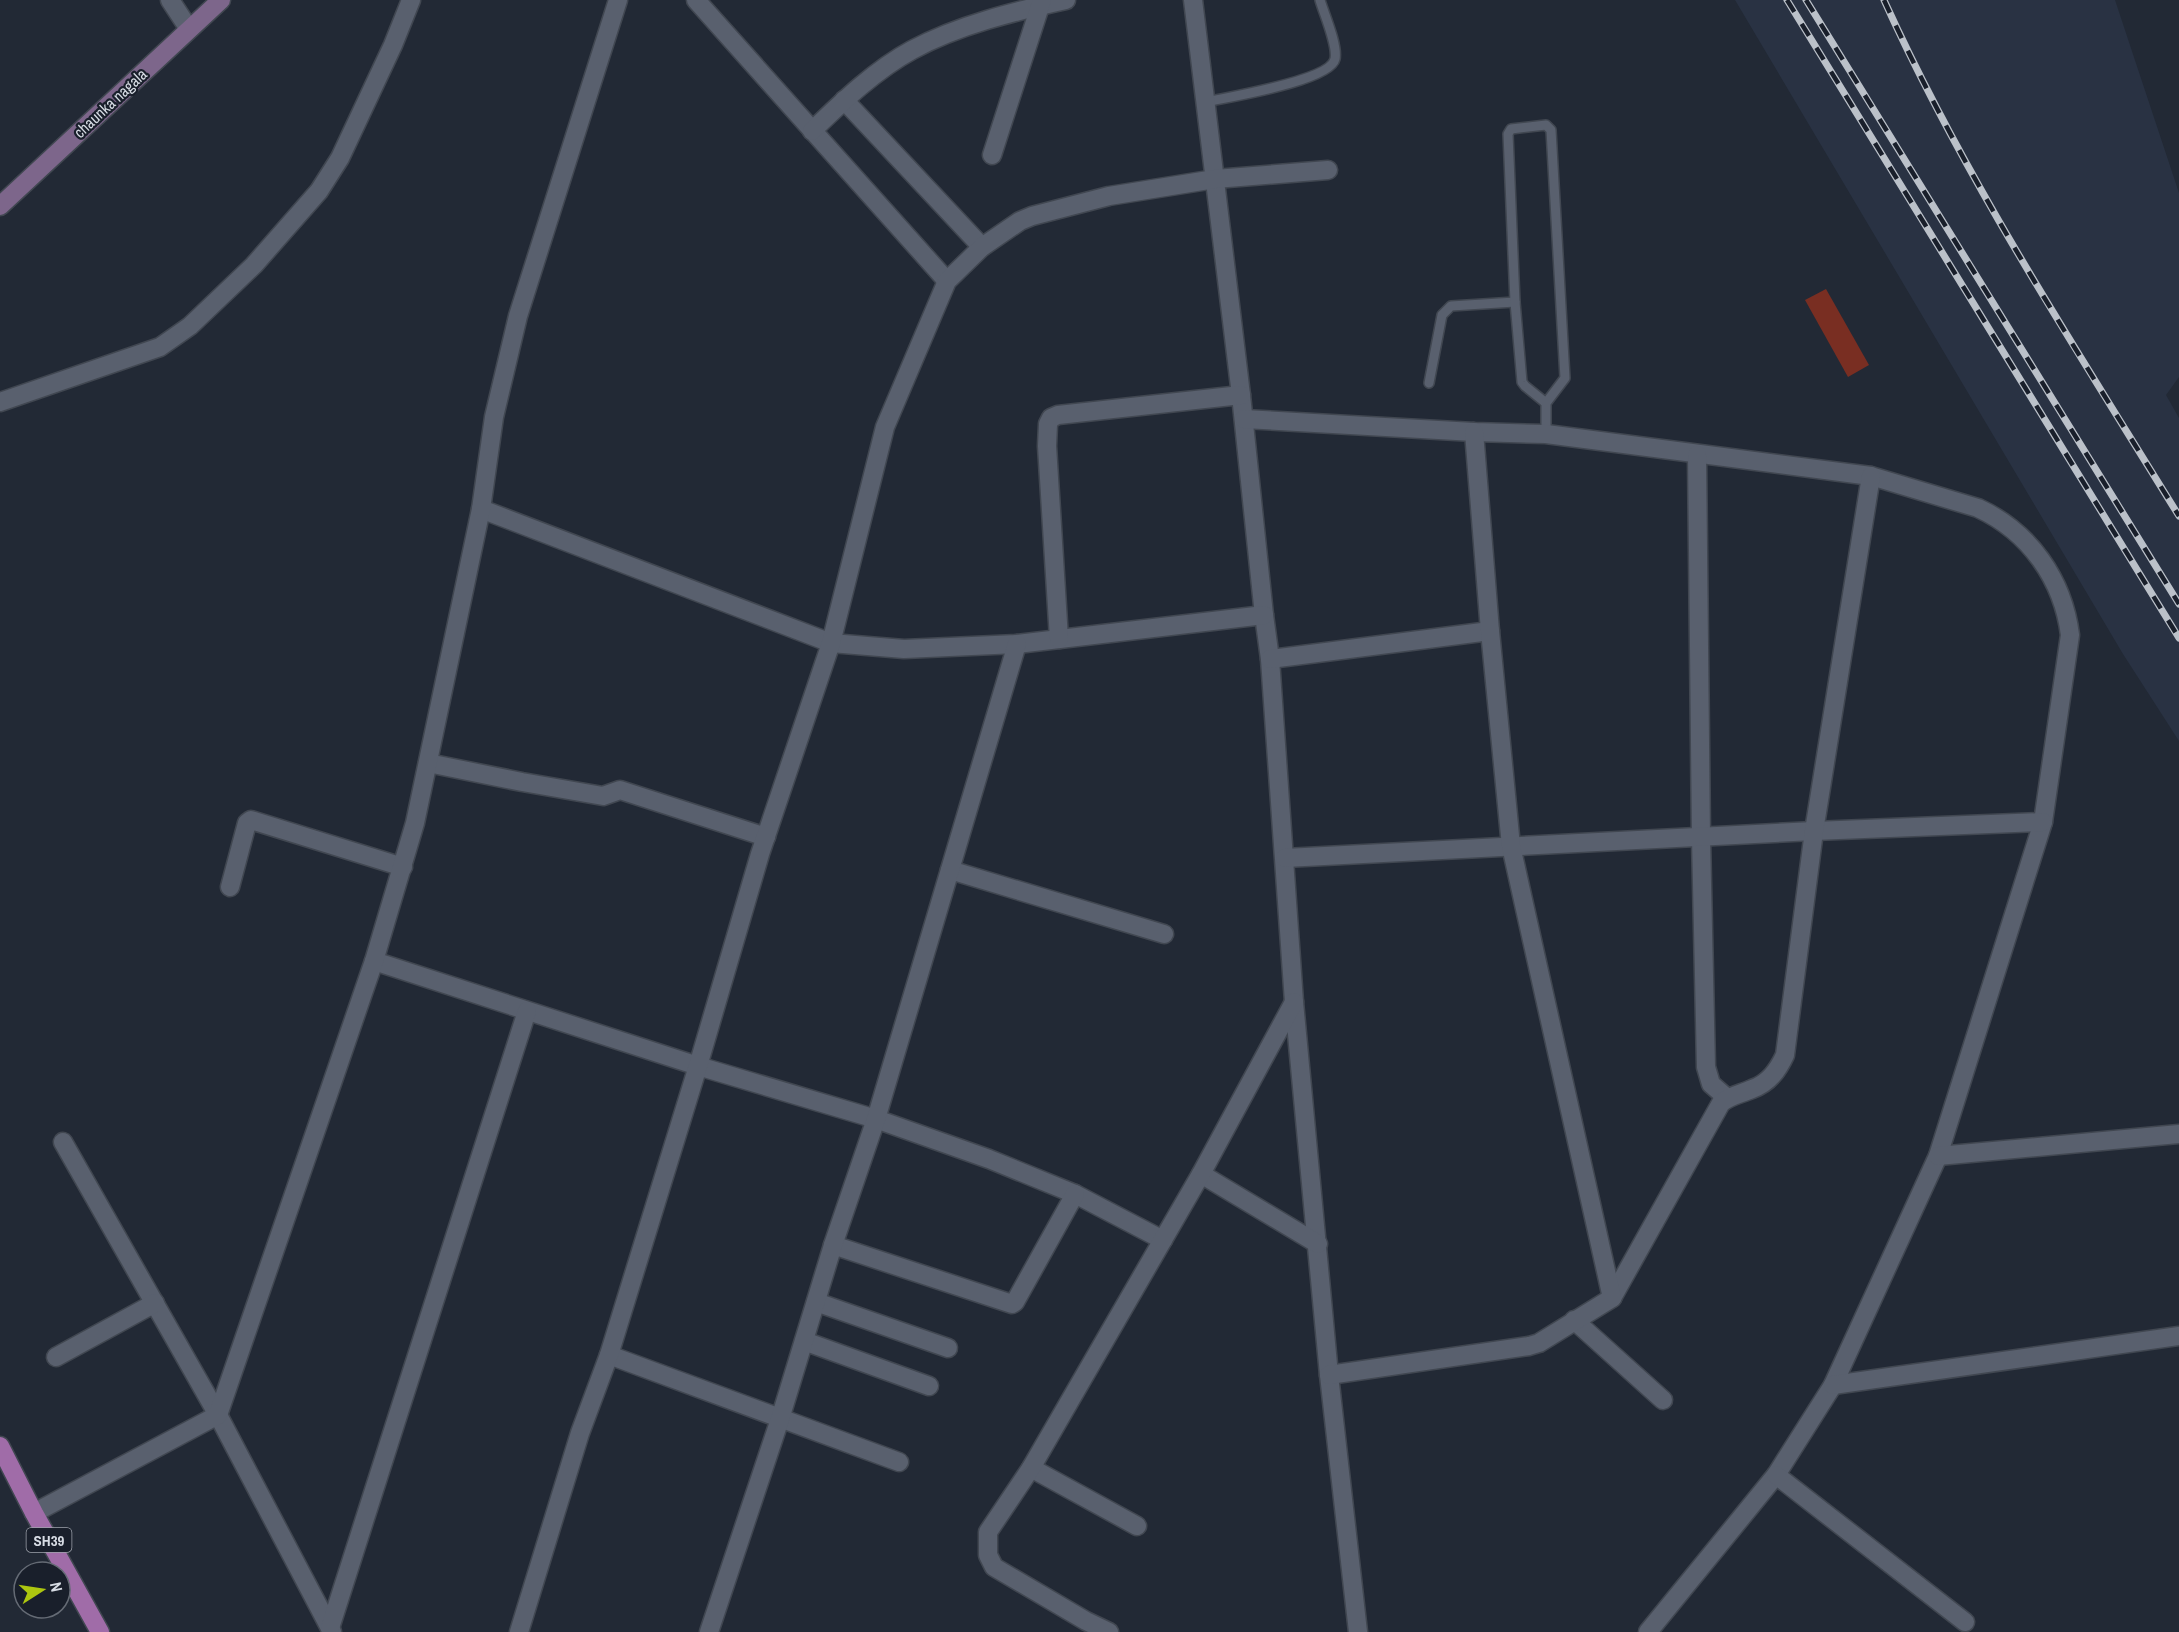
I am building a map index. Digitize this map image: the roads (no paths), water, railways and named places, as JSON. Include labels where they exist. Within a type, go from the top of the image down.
[{"type":"main road","name":"chaunka nagala","points":[[0,206],[221,0]]},
{"type":"main road","name":"SH39","points":[[0,1446],[100,1632]]},
{"type":"street","points":[[170,0],[189,29]]},
{"type":"street","points":[[0,402],[160,347],[190,326],[254,265],[319,192],[340,158],[393,45],[411,0]]},
{"type":"street","points":[[34,1512],[218,1414],[374,961],[416,823],[481,509],[494,417],[518,316],[618,0]]},
{"type":"street","points":[[696,0],[947,281]]},
{"type":"street","points":[[812,131],[844,100],[897,59],[927,42],[1000,15],[1041,3],[1066,0]]},
{"type":"street","points":[[1193,0],[1244,419],[1263,615],[1270,658],[1294,1002],[1329,1375],[1358,1632]]},
{"type":"street","points":[[992,155],[1041,3]]},
{"type":"street","points":[[844,100],[982,247]]},
{"type":"street","points":[[519,1632],[580,1433],[609,1355],[766,837],[831,642],[885,427],[947,281],[982,247],[1020,221],[1032,216],[1109,196],[1215,179],[1328,170]]},
{"type":"street","points":[[1059,639],[1047,446],[1048,424],[1052,418],[1058,415],[1241,394]]},
{"type":"street","points":[[1244,419],[1546,434],[1871,476],[1991,514],[2027,543],[2048,567],[2067,611],[2070,635],[2043,822],[1938,1156],[1833,1385],[1776,1475],[1648,1632]]},
{"type":"street","points":[[1474,432],[1511,846],[1612,1298]]},
{"type":"street","points":[[1697,455],[1706,1067],[1711,1084],[1727,1098]]},
{"type":"street","points":[[1329,1375],[1528,1346],[1539,1343],[1612,1298],[1721,1103],[1727,1098],[1765,1083],[1774,1075],[1785,1055],[1814,831],[1871,476]]},
{"type":"street","points":[[481,509],[831,642],[904,649],[1017,644],[1263,615]]},
{"type":"street","points":[[1270,658],[1490,631]]},
{"type":"street","points":[[709,1632],[780,1419],[833,1245],[876,1119],[1017,644]]},
{"type":"street","points":[[428,763],[603,796],[620,790],[766,837]]},
{"type":"street","points":[[230,887],[247,823],[251,820],[402,867]]},
{"type":"street","points":[[1285,858],[1814,831],[2043,822]]},
{"type":"street","points":[[950,870],[1164,934]]},
{"type":"street","points":[[374,961],[698,1065],[876,1119],[989,1159],[1075,1194],[1163,1240]]},
{"type":"street","points":[[1109,1632],[994,1567],[988,1555],[988,1533],[1031,1468],[1202,1174],[1294,1002]]},
{"type":"street","points":[[331,1630],[527,1011]]},
{"type":"street","points":[[1938,1156],[2179,1134]]},
{"type":"street","points":[[63,1142],[218,1414],[331,1630]]},
{"type":"street","points":[[1202,1174],[1318,1244]]},
{"type":"street","points":[[833,1245],[1012,1304],[1075,1194]]},
{"type":"street","points":[[816,1302],[948,1348]]},
{"type":"street","points":[[56,1357],[155,1303]]},
{"type":"street","points":[[1574,1320],[1663,1400]]},
{"type":"street","points":[[1833,1385],[2179,1336]]},
{"type":"street","points":[[804,1341],[928,1386]]},
{"type":"street","points":[[609,1355],[899,1462]]},
{"type":"street","points":[[1031,1468],[1137,1526]]},
{"type":"street","points":[[1776,1475],[1965,1622]]},
{"type":"lane","points":[[1206,102],[1302,80],[1327,69],[1335,59],[1334,49],[1320,0]]},
{"type":"lane","points":[[1546,403],[1522,382],[1515,302],[1508,134],[1511,129],[1546,125],[1551,130],[1565,378],[1546,403],[1546,434]]},
{"type":"lane","points":[[1429,383],[1442,315],[1448,308],[1515,302]]},
{"type":"railway","points":[[1787,0],[2179,638]]},
{"type":"railway","points":[[1806,0],[2179,604]]},
{"type":"railway","points":[[1884,0],[1916,67],[1986,198],[2179,516]]}]
